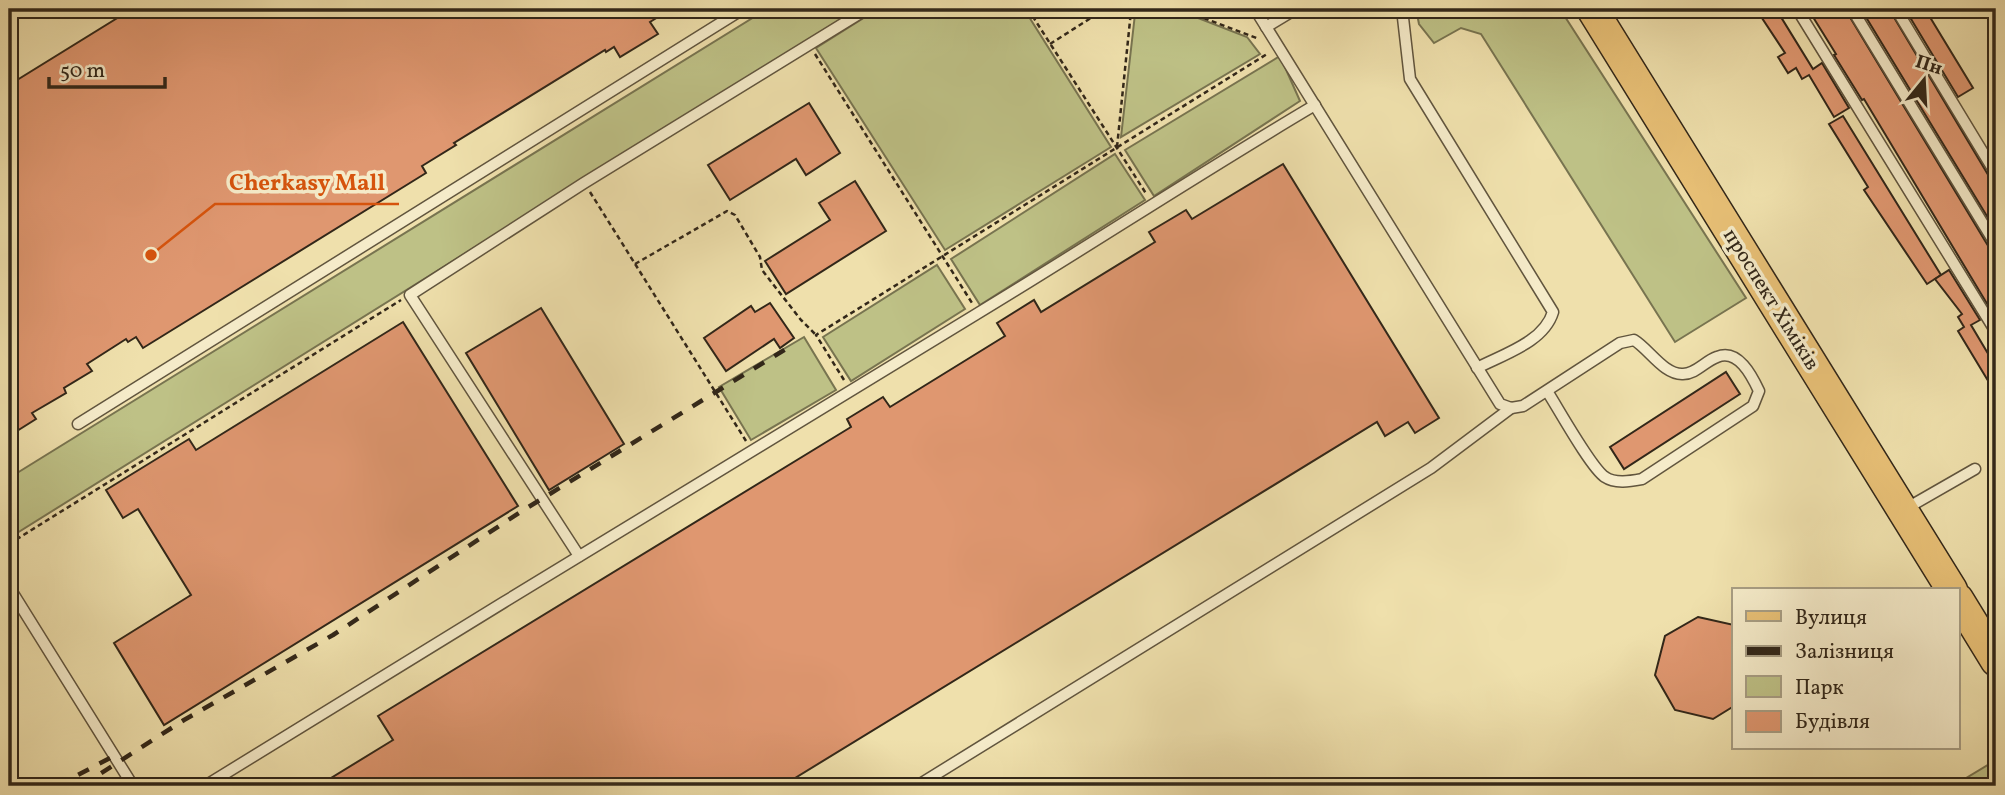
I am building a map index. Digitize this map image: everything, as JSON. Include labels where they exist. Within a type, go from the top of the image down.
[{"type":"main road","name":"проспект Хіміків","points":[[1592,9],[1951,588]]},
{"type":"main road","points":[[1960,602],[1996,661]]},
{"type":"lane","points":[[78,424],[743,9]]},
{"type":"lane","points":[[579,556],[410,295],[584,183],[867,9]]},
{"type":"lane","points":[[1255,9],[1500,404],[1511,408]]},
{"type":"lane","points":[[1266,27],[1296,9]]},
{"type":"lane","points":[[1402,9],[1410,79],[1553,312],[1549,325],[1538,335],[1477,368]]},
{"type":"lane","points":[[1797,9],[1996,332]]},
{"type":"lane","points":[[1852,9],[1996,245]]},
{"type":"lane","points":[[1896,9],[1996,174]]},
{"type":"lane","points":[[205,786],[1315,105]]},
{"type":"lane","points":[[917,786],[1431,468],[1511,408],[1523,406],[1620,343],[1634,341],[1645,347],[1670,371],[1683,374],[1703,367],[1718,356],[1730,356],[1742,362],[1759,391],[1754,406],[1642,478],[1625,482],[1605,478],[1547,391]]},
{"type":"lane","points":[[1903,510],[1975,468]]},
{"type":"lane","points":[[9,587],[133,786]]},
{"type":"path","points":[[1028,9],[1152,203]]},
{"type":"path","points":[[1051,44],[1105,9]]},
{"type":"path","points":[[1123,9],[1143,9]]},
{"type":"path","points":[[1180,9],[1279,47]]},
{"type":"path","points":[[1117,148],[1130,11]]},
{"type":"path","points":[[810,45],[978,313]]},
{"type":"path","points":[[816,335],[1279,47]]},
{"type":"path","points":[[584,183],[751,449]]},
{"type":"path","points":[[635,264],[727,211],[735,215],[760,257],[762,270],[800,320],[816,335],[850,390]]},
{"type":"path","points":[[9,544],[410,295]]},
{"type":"green space","points":[[767,9],[857,9],[9,538],[9,478]]},
{"type":"green space","points":[[878,9],[1024,9],[1111,147],[945,250],[816,48]]},
{"type":"green space","points":[[1144,9],[1175,9],[1247,37],[1260,54],[1121,137],[1135,14]]},
{"type":"green space","points":[[1416,9],[1560,9],[1746,298],[1675,342],[1481,34],[1461,28],[1434,43],[1419,24]]},
{"type":"green space","points":[[1280,56],[1300,101],[1154,196],[1125,150]]},
{"type":"green space","points":[[1115,154],[1145,200],[980,305],[951,259]]},
{"type":"green space","points":[[937,265],[965,309],[851,381],[823,337]]},
{"type":"green space","points":[[804,337],[836,390],[751,440],[719,387]]},
{"type":"green space","points":[[1996,760],[1996,786],[1953,786]]},
{"type":"building","points":[[132,9],[137,9],[141,16],[153,9],[671,9],[650,22],[658,34],[620,57],[614,47],[606,52],[605,50],[454,143],[456,145],[422,166],[426,173],[143,348],[136,337],[128,342],[126,339],[87,364],[92,371],[64,388],[66,393],[32,413],[36,419],[9,436],[9,85]]},
{"type":"building","points":[[1756,9],[1776,9],[1813,69],[1822,63],[1849,108],[1834,117],[1809,75],[1802,79],[1796,68],[1788,73],[1778,57],[1785,53]]},
{"type":"building","points":[[1808,9],[1845,9],[1990,249],[1996,252],[1996,310],[1992,312]]},
{"type":"building","points":[[1861,9],[1889,9],[1990,178],[1995,181],[1996,231]]},
{"type":"building","points":[[1905,9],[1925,9],[1973,88],[1958,97]]},
{"type":"building","points":[[809,103],[840,153],[806,175],[796,159],[730,200],[708,165]]},
{"type":"building","points":[[1843,116],[1941,275],[1927,284],[1864,190],[1868,187],[1829,124]]},
{"type":"building","points":[[1283,164],[1439,418],[1415,433],[1408,422],[1385,436],[1377,422],[782,786],[318,786],[393,740],[378,716],[851,427],[847,419],[883,397],[890,407],[1005,336],[997,323],[1034,300],[1041,312],[1155,242],[1149,232],[1186,210],[1192,219]]},
{"type":"building","points":[[855,181],[886,231],[786,294],[765,261],[830,220],[819,203]]},
{"type":"building","points":[[1949,270],[1980,320],[1971,325],[1996,367],[1996,394],[1958,331],[1964,327],[1958,317],[1962,314],[1935,279]]},
{"type":"building","points":[[770,303],[794,338],[780,348],[774,339],[726,371],[704,338],[751,306],[755,312]]},
{"type":"building","points":[[541,308],[624,444],[549,490],[466,353]]},
{"type":"building","points":[[403,322],[518,506],[164,725],[114,643],[191,595],[138,509],[123,518],[106,490],[189,439],[196,450]]},
{"type":"building","points":[[1726,372],[1740,394],[1624,469],[1610,447]]},
{"type":"building","points":[[1698,617],[1732,625],[1732,707],[1713,719],[1675,710],[1655,675],[1665,636]]},
{"type":"railway","points":[[81,786],[184,720],[333,635],[522,511],[794,344]]},
{"type":"railway","points":[[57,786],[110,758]]},
{"type":"place","name":"Cherkasy Mall","points":[[151,255]]}]
